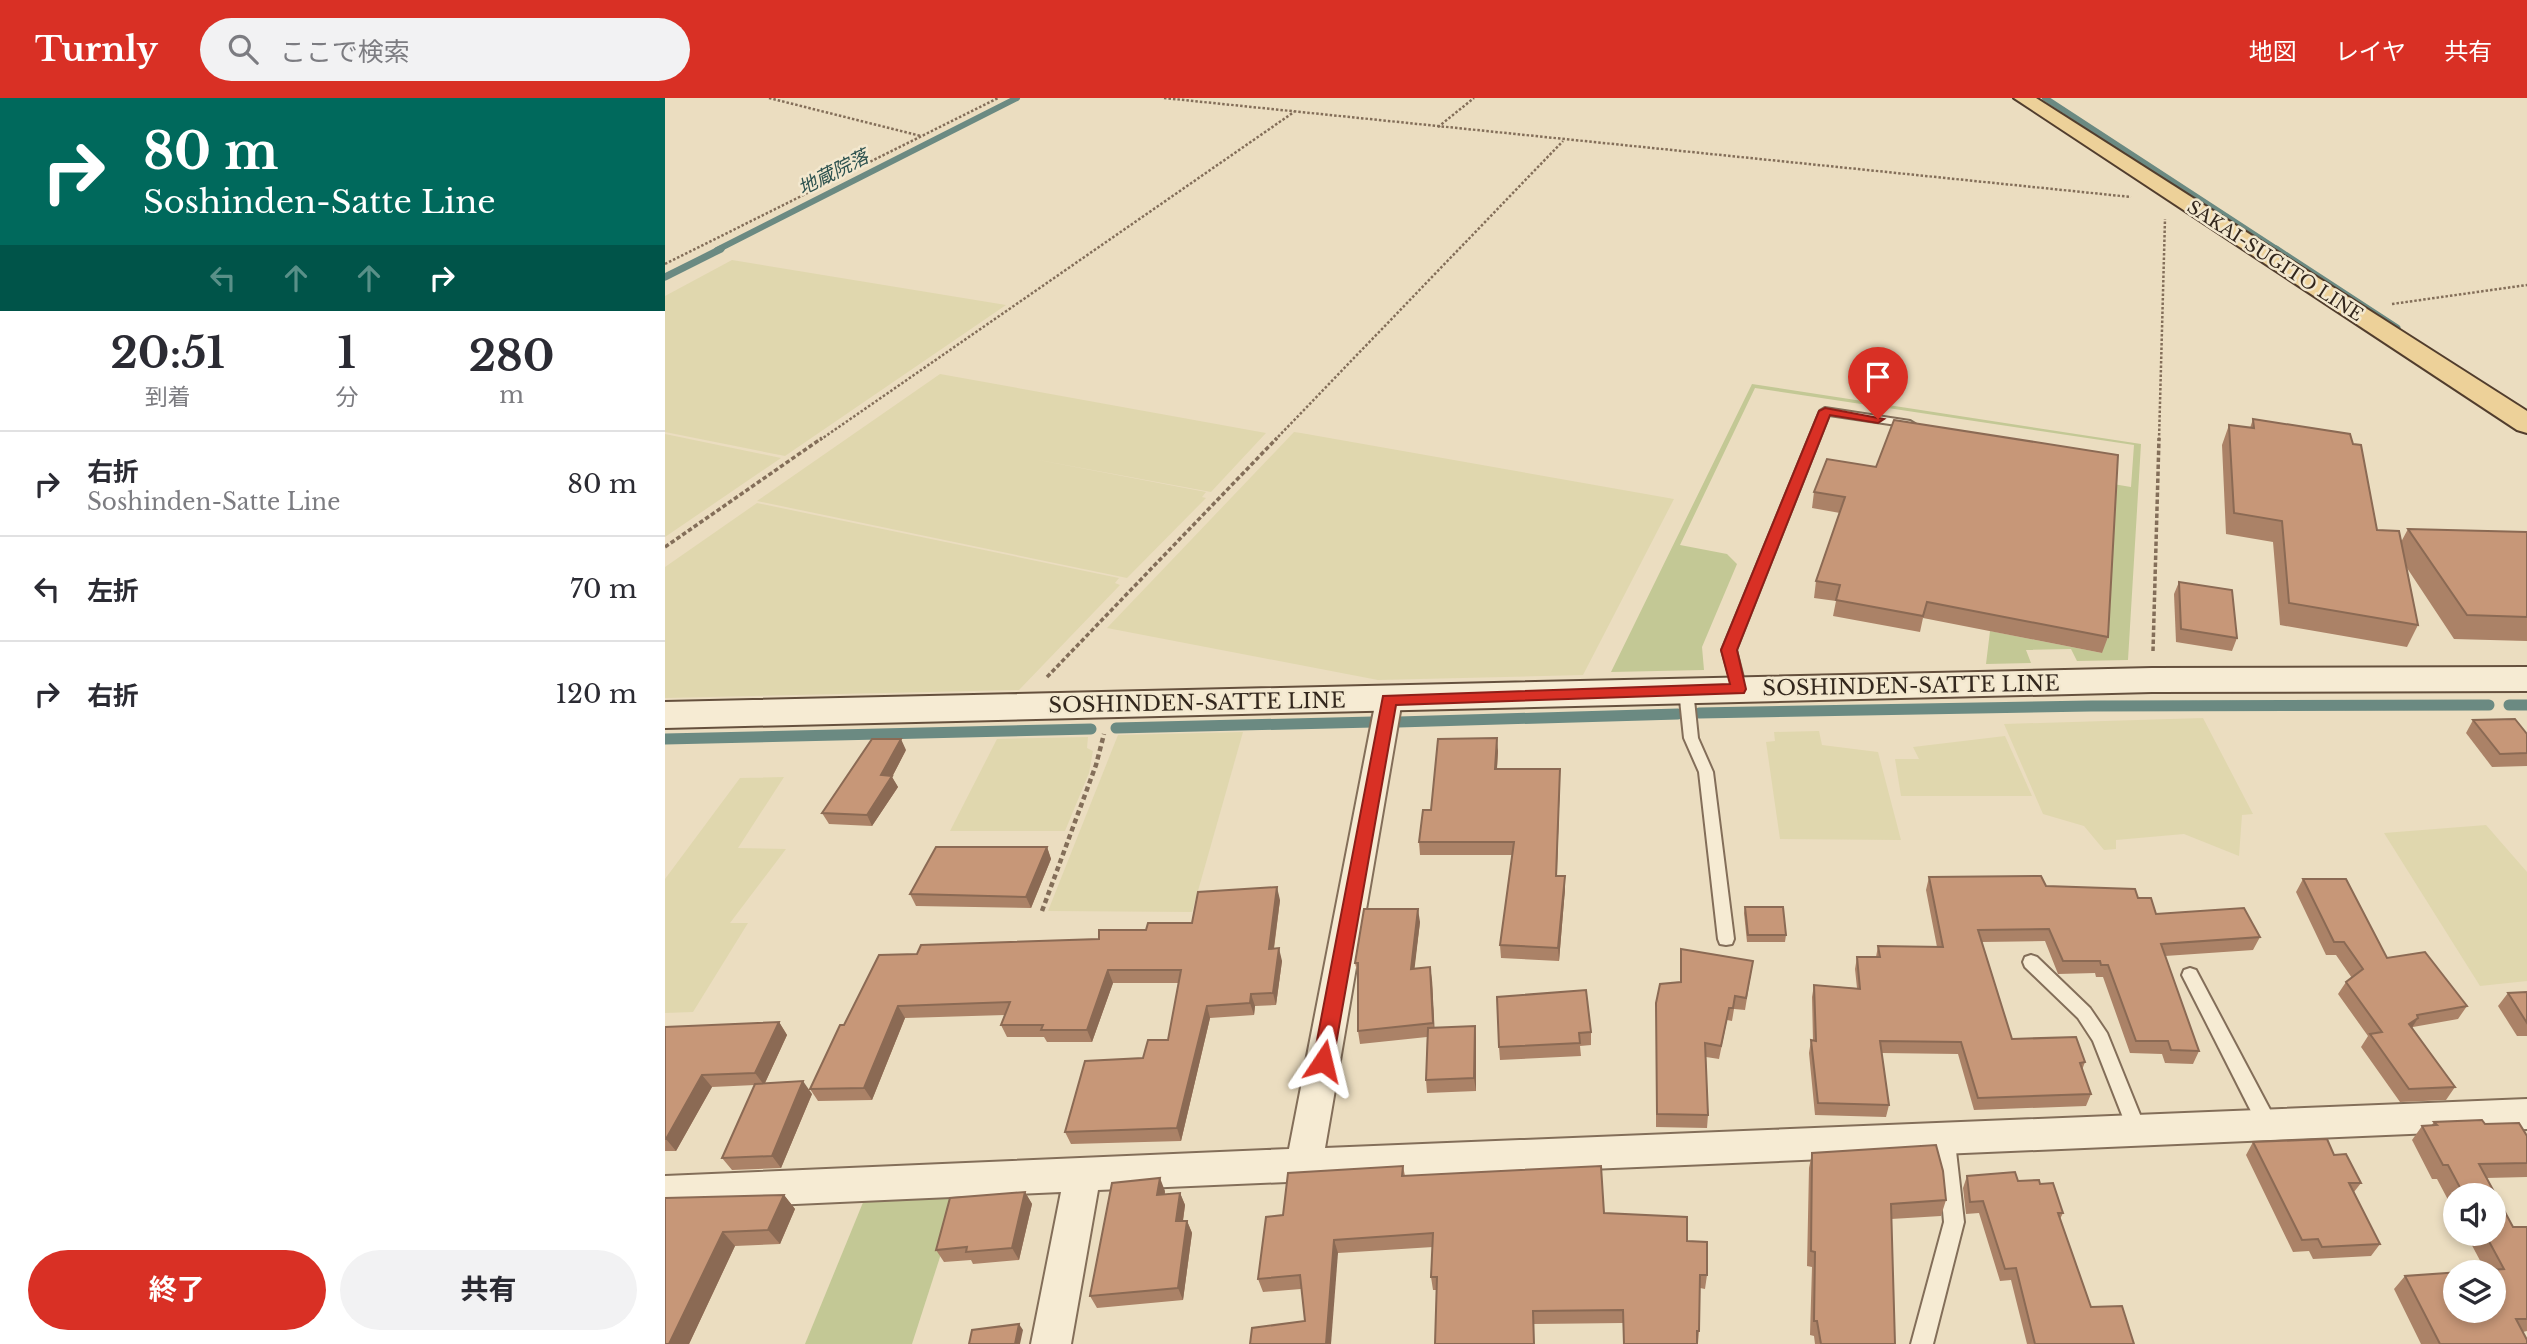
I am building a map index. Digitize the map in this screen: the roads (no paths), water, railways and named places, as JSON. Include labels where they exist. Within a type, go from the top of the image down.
[{"type":"main road","name":"SAKAI-SUGITO LINE","points":[[2023,98],[2527,424]]},
{"type":"main road","name":"SOSHINDEN-SATTE LINE","points":[[665,715],[2152,680],[2527,679]]},
{"type":"street","points":[[1304,1167],[1389,700]]},
{"type":"street","points":[[665,1192],[1083,1173],[1946,1142],[2527,1114]]},
{"type":"street","points":[[1051,1344],[1083,1173]]},
{"type":"lane","points":[[1739,689],[1729,650],[1825,411],[1922,426]]},
{"type":"lane","points":[[1686,690],[1691,738],[1706,772],[1726,939]]},
{"type":"lane","points":[[2031,962],[2084,1013],[2101,1038],[2139,1133]]},
{"type":"lane","points":[[2190,975],[2268,1127]]},
{"type":"lane","points":[[1922,1344],[1954,1222],[1946,1142]]},
{"type":"waterway","name":"地蔵院落","points":[[717,250],[1017,98]]},
{"type":"waterway","points":[[2045,98],[2278,250]]},
{"type":"waterway","name":"地蔵院落","points":[[665,277],[721,249]]},
{"type":"waterway","points":[[2276,249],[2397,328]]},
{"type":"waterway","points":[[1699,713],[2091,706],[2489,705]]},
{"type":"waterway","points":[[2509,705],[2527,705]]},
{"type":"waterway","points":[[1398,722],[1678,714]]},
{"type":"waterway","points":[[1116,728],[1373,722]]},
{"type":"waterway","points":[[665,739],[1091,729]]}]
